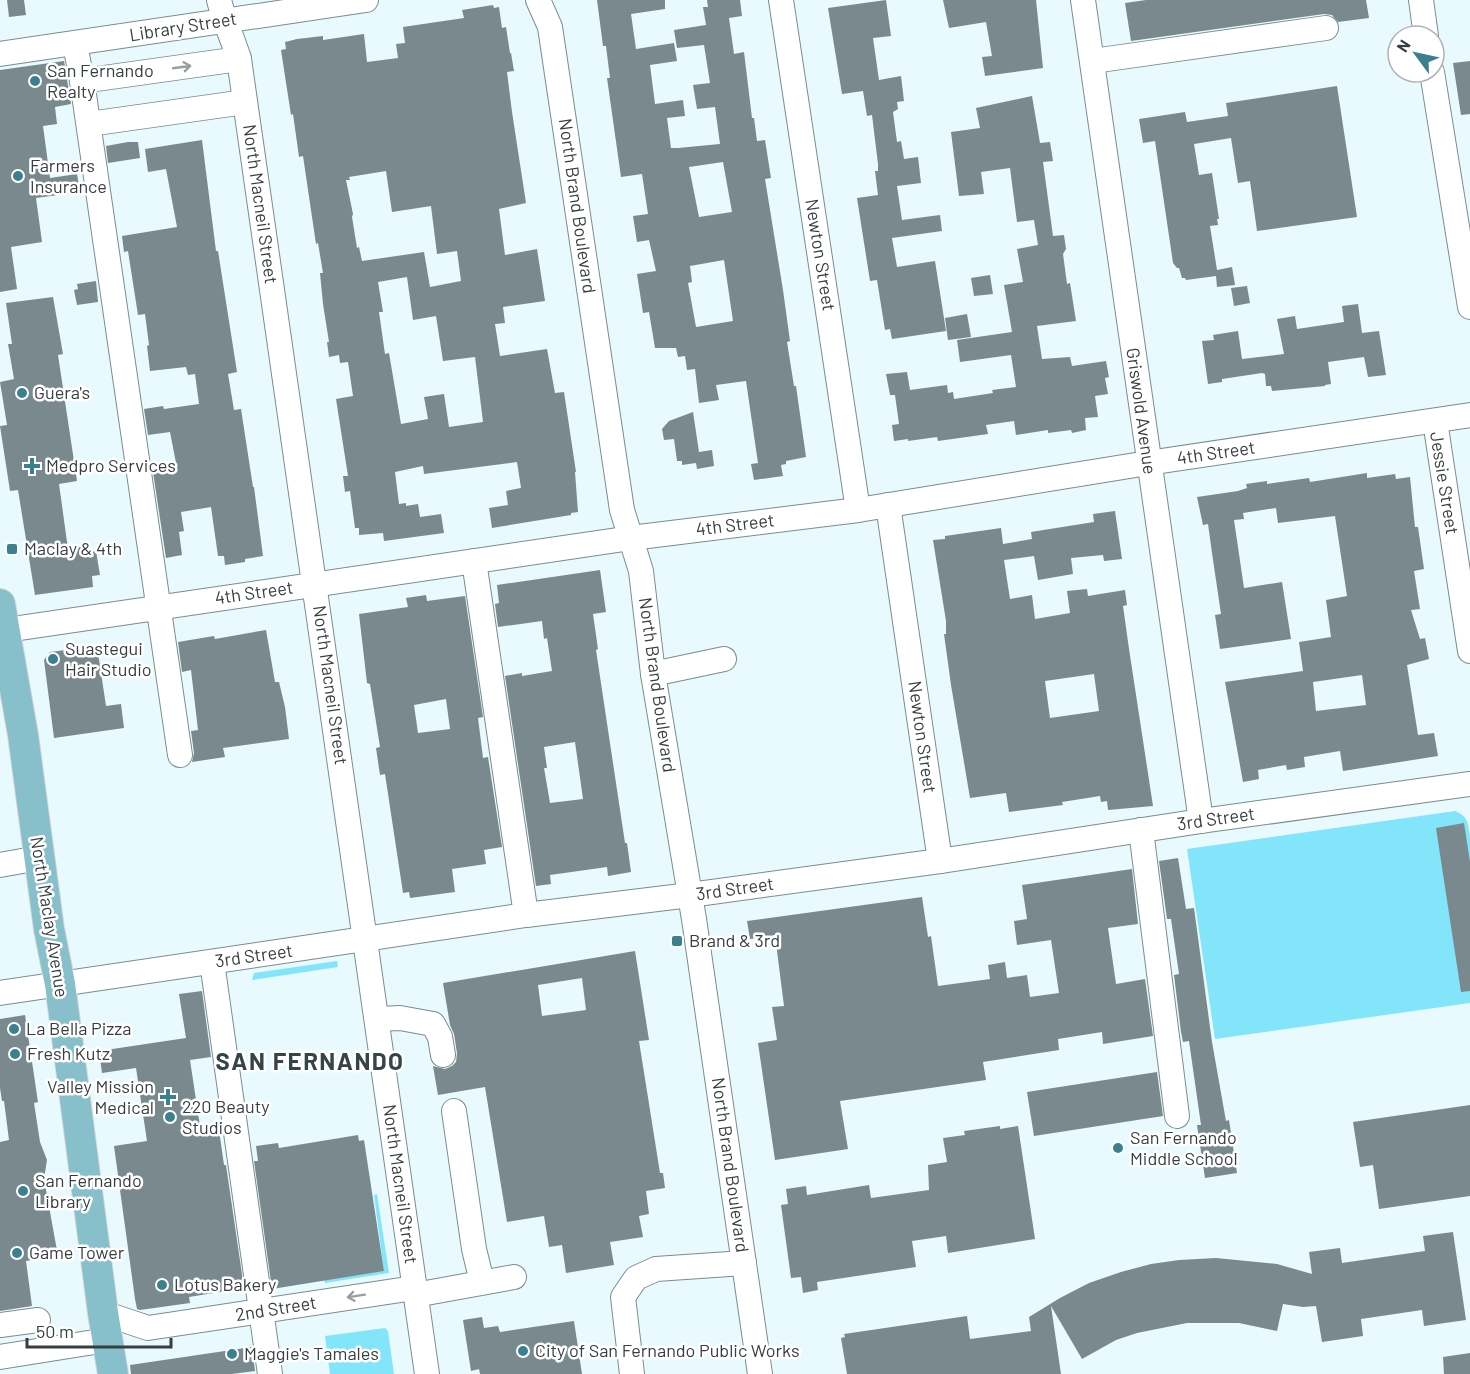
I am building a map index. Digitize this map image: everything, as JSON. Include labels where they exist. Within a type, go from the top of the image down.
[{"type":"main road","name":"North Maclay Avenue","points":[[2,622],[23,735],[49,929],[60,984],[105,1327],[114,1374]]},
{"type":"street","name":"Library Street","points":[[0,54],[75,44],[222,10],[366,0]]},
{"type":"street","name":"North Brand Boulevard","points":[[538,0],[550,27],[622,510],[641,571],[653,674],[690,895],[760,1374]]},
{"type":"street","name":"Newton Street","points":[[782,0],[858,510]]},
{"type":"street","name":"Griswold Avenue","points":[[1083,0],[1201,821]]},
{"type":"street","points":[[1421,0],[1424,24]]},
{"type":"street","name":"North Macneil Street","points":[[222,10],[239,59],[427,1374]]},
{"type":"street","points":[[1093,61],[1326,28]]},
{"type":"street","points":[[75,44],[180,755]]},
{"type":"street","points":[[82,81],[239,59]]},
{"type":"street","points":[[1434,84],[1470,307]]},
{"type":"street","points":[[88,124],[245,102]]},
{"type":"street","name":"4th Street","points":[[2,622],[159,607],[631,538],[858,510],[1149,463],[1470,415]]},
{"type":"street","name":"Jessie Street","points":[[1435,421],[1470,651]]},
{"type":"street","name":"Newton Street","points":[[888,505],[940,861]]},
{"type":"street","points":[[474,561],[526,915]]},
{"type":"street","points":[[653,674],[724,659]]},
{"type":"street","name":"3rd Street","points":[[0,993],[526,915],[940,861],[1201,821],[1470,784]]},
{"type":"street","points":[[1141,830],[1177,1116]]},
{"type":"street","points":[[0,865],[39,858]]},
{"type":"street","points":[[212,962],[270,1374]]},
{"type":"street","points":[[377,1019],[400,1017],[433,1024],[440,1037],[442,1054]]},
{"type":"street","points":[[454,1111],[474,1249],[482,1282]]},
{"type":"street","points":[[632,1374],[623,1297],[636,1278],[656,1269],[744,1263]]},
{"type":"street","name":"2nd Street","points":[[0,1357],[105,1327],[146,1328],[514,1277]]},
{"type":"street","points":[[0,1325],[38,1320]]},
{"type":"shaded area","points":[[1455,811],[1465,818],[1470,835],[1470,1003],[1215,1039],[1187,849]]},
{"type":"shaded area","points":[[337,961],[338,967],[252,980],[254,973]]},
{"type":"shaded area","points":[[377,1194],[389,1273],[325,1283],[324,1278],[384,1271],[374,1195]]},
{"type":"shaded area","points":[[385,1328],[388,1331],[394,1374],[330,1374],[325,1336]]},
{"type":"building","points":[[7,0],[24,0],[26,15],[9,17]]},
{"type":"building","points":[[597,0],[665,0],[665,9],[631,14],[636,49],[674,43],[677,61],[650,65],[655,104],[683,100],[685,116],[667,118],[671,148],[720,144],[715,107],[697,109],[693,85],[710,83],[704,45],[677,48],[674,30],[706,25],[703,7],[708,7],[707,0],[740,0],[742,16],[729,18],[734,54],[744,52],[757,141],[765,140],[771,178],[765,179],[790,341],[787,342],[806,457],[786,461],[786,464],[781,465],[783,476],[754,480],[751,464],[758,463],[746,381],[716,385],[719,400],[699,403],[695,369],[687,370],[685,356],[678,357],[676,348],[655,348],[649,312],[643,313],[637,274],[656,271],[649,240],[637,242],[633,216],[648,214],[642,174],[621,177],[607,78],[610,78],[606,46],[603,46]],"holes":[[[723,162],[732,212],[699,217],[689,167]],[[724,260],[733,321],[696,327],[688,283],[692,282],[690,266]]]},
{"type":"building","points":[[886,0],[891,36],[873,38],[879,80],[901,76],[904,101],[897,102],[898,109],[893,112],[897,142],[901,141],[904,159],[918,157],[921,183],[897,186],[902,220],[940,215],[942,231],[892,238],[897,267],[935,261],[946,331],[892,339],[890,329],[885,330],[877,280],[870,281],[857,198],[878,195],[875,171],[878,171],[878,164],[872,115],[867,116],[863,91],[842,94],[828,8]]},
{"type":"building","points":[[943,0],[1036,0],[1043,68],[985,76],[982,57],[992,56],[986,22],[949,28]]},
{"type":"building","points":[[1146,0],[1366,0],[1369,18],[1338,22],[1332,15],[1324,14],[1131,41],[1125,3]]},
{"type":"building","points":[[493,5],[494,8],[499,7],[502,28],[506,27],[514,71],[507,72],[526,203],[499,209],[505,255],[537,249],[545,301],[503,307],[505,323],[495,324],[500,356],[547,349],[555,393],[564,392],[576,472],[578,512],[492,528],[489,508],[508,505],[506,491],[521,488],[517,462],[424,474],[423,466],[395,472],[399,504],[406,503],[406,506],[418,504],[420,517],[441,514],[444,533],[384,541],[383,533],[359,535],[359,528],[355,528],[350,491],[345,492],[343,476],[348,476],[336,399],[353,396],[348,362],[340,363],[339,355],[329,357],[320,273],[323,273],[318,243],[316,244],[303,156],[299,157],[293,114],[291,115],[281,50],[286,49],[285,42],[297,39],[323,36],[323,40],[364,34],[367,62],[398,58],[396,44],[405,43],[403,27],[464,18],[462,10]],"holes":[[[386,171],[392,212],[431,206],[437,254],[457,251],[461,281],[430,287],[424,252],[362,261],[359,247],[357,248],[346,180],[350,180],[349,177]],[[407,277],[413,320],[436,316],[443,361],[475,357],[483,422],[449,427],[444,394],[424,397],[428,419],[401,424],[389,353],[385,354],[379,312],[383,312],[378,282]]]},
{"type":"building","points":[[64,61],[71,104],[55,107],[57,124],[43,126],[50,178],[77,174],[80,192],[36,198],[42,242],[11,247],[17,289],[0,292],[0,70]]},
{"type":"building","points":[[1470,61],[1470,114],[1461,115],[1453,63]]},
{"type":"building","points":[[1337,86],[1357,217],[1257,231],[1250,181],[1238,183],[1231,138],[1194,144],[1199,175],[1212,173],[1219,219],[1217,219],[1218,225],[1210,226],[1217,270],[1232,267],[1235,285],[1217,287],[1216,276],[1186,280],[1182,278],[1179,268],[1173,263],[1155,141],[1143,143],[1139,119],[1185,112],[1187,122],[1228,116],[1226,103]]},
{"type":"building","points":[[1032,96],[1040,143],[1050,142],[1053,161],[1043,162],[1053,236],[1064,235],[1066,249],[1063,254],[1067,284],[1070,283],[1076,321],[1037,326],[1042,359],[1070,357],[1072,366],[1106,361],[1109,377],[1105,378],[1108,394],[1095,396],[1098,417],[1085,418],[1086,430],[1072,433],[1071,430],[1048,433],[1048,430],[1016,435],[1014,421],[986,425],[988,434],[938,441],[937,437],[894,441],[892,425],[899,424],[895,395],[890,395],[886,374],[907,372],[910,390],[947,385],[948,393],[953,392],[954,399],[1016,387],[1011,355],[960,362],[957,340],[1012,332],[1004,285],[1023,282],[1017,249],[1038,245],[1034,220],[1017,222],[1010,168],[981,172],[984,194],[959,196],[951,132],[980,128],[976,108]]},
{"type":"building","points":[[202,140],[216,251],[218,251],[237,372],[228,374],[234,410],[241,409],[263,556],[225,565],[224,556],[218,556],[211,507],[181,512],[184,531],[179,532],[182,555],[166,558],[153,472],[177,468],[170,432],[148,435],[144,409],[163,406],[164,409],[199,404],[195,374],[188,375],[186,367],[150,371],[145,314],[138,315],[128,251],[124,252],[122,236],[177,227],[166,169],[148,172],[145,149]]},
{"type":"building","points":[[138,142],[140,158],[108,163],[106,146]]},
{"type":"building","points":[[990,275],[993,294],[974,296],[971,278]]},
{"type":"building","points":[[96,281],[98,302],[77,305],[74,290],[78,289],[77,284]]},
{"type":"building","points":[[1247,286],[1250,303],[1234,306],[1231,288]]},
{"type":"building","points":[[53,297],[63,354],[58,355],[77,481],[59,484],[68,549],[87,546],[88,552],[96,551],[100,575],[92,576],[93,587],[35,595],[18,490],[10,491],[0,426],[7,425],[0,382],[14,379],[8,344],[12,344],[6,303]]},
{"type":"building","points":[[1358,304],[1362,333],[1379,331],[1386,375],[1368,377],[1364,357],[1328,362],[1331,384],[1325,386],[1272,391],[1271,386],[1266,386],[1265,374],[1262,373],[1222,379],[1222,382],[1208,384],[1202,341],[1214,340],[1213,335],[1238,331],[1242,359],[1284,354],[1277,319],[1295,316],[1297,329],[1344,322],[1342,306]]},
{"type":"building","points":[[967,314],[971,337],[948,340],[945,318]]},
{"type":"building","points":[[693,412],[699,452],[712,450],[714,466],[697,469],[696,463],[682,465],[682,461],[677,461],[674,439],[664,440],[662,429],[669,421]]},
{"type":"building","points":[[1367,473],[1367,478],[1395,474],[1396,479],[1410,477],[1415,527],[1418,527],[1424,569],[1414,571],[1420,609],[1411,610],[1420,639],[1425,638],[1429,659],[1407,665],[1418,735],[1434,733],[1438,756],[1343,771],[1340,751],[1304,757],[1305,767],[1287,770],[1286,765],[1258,770],[1259,779],[1243,782],[1225,682],[1303,671],[1299,642],[1331,637],[1326,600],[1347,596],[1335,516],[1278,523],[1276,508],[1243,513],[1244,519],[1234,520],[1244,588],[1282,582],[1291,639],[1220,649],[1215,615],[1221,614],[1208,524],[1203,525],[1197,497],[1238,491],[1247,488],[1246,484],[1267,481],[1267,484],[1309,478],[1310,482]],"holes":[[[1362,675],[1366,705],[1316,711],[1313,682]]]},
{"type":"building","points":[[1115,511],[1122,559],[1104,561],[1103,555],[1071,558],[1073,574],[1038,580],[1034,556],[1004,560],[1010,599],[1032,595],[1035,619],[1070,613],[1067,591],[1087,589],[1088,596],[1125,590],[1127,605],[1123,606],[1153,806],[1108,810],[1107,801],[1101,802],[1100,796],[1062,802],[1063,805],[1009,812],[1006,793],[970,798],[951,685],[944,634],[946,634],[946,621],[933,540],[945,539],[945,536],[1001,528],[1003,544],[1032,539],[1031,532],[1094,522],[1093,514]],"holes":[[[1094,674],[1099,711],[1050,718],[1045,681]]]},
{"type":"building","points":[[600,570],[606,612],[593,614],[598,649],[596,650],[631,872],[608,876],[607,867],[550,875],[551,884],[536,886],[505,676],[552,671],[542,621],[498,627],[495,604],[499,603],[497,585]],"holes":[[[575,742],[583,799],[550,803],[544,768],[547,768],[544,747]]]},
{"type":"building","points":[[426,595],[427,601],[465,596],[483,717],[478,718],[483,758],[488,757],[502,847],[484,850],[486,864],[452,869],[455,892],[410,898],[409,892],[403,893],[385,774],[380,775],[376,748],[380,747],[370,684],[367,683],[359,614],[408,607],[406,598]],"holes":[[[446,699],[450,729],[418,733],[414,705]]]},
{"type":"building","points":[[266,630],[275,682],[279,682],[285,707],[289,739],[223,748],[225,757],[192,762],[194,753],[191,731],[198,730],[191,670],[182,672],[178,642],[214,636],[215,639]]},
{"type":"building","points":[[97,646],[106,706],[121,704],[124,728],[54,738],[44,660],[50,652]]},
{"type":"building","points":[[1464,823],[1470,862],[1470,991],[1461,992],[1436,828]]},
{"type":"building","points":[[1178,858],[1186,909],[1194,908],[1212,1042],[1226,1121],[1229,1120],[1237,1173],[1205,1178],[1197,1125],[1201,1125],[1189,1041],[1183,1042],[1181,1032],[1174,975],[1179,974],[1171,919],[1167,919],[1159,861]]},
{"type":"building","points":[[1132,869],[1138,924],[1108,928],[1116,984],[1145,979],[1153,1036],[1103,1044],[1102,1032],[1058,1039],[1059,1050],[983,1062],[986,1080],[840,1101],[848,1149],[775,1160],[758,1043],[777,1040],[772,1007],[784,1006],[775,935],[750,939],[747,921],[922,897],[928,937],[931,936],[938,986],[990,979],[988,965],[1005,962],[1007,978],[1027,975],[1030,997],[1059,993],[1051,940],[1017,945],[1014,921],[1027,919],[1022,885]]},
{"type":"building","points":[[635,951],[649,1040],[639,1041],[660,1173],[663,1173],[665,1188],[646,1191],[649,1214],[639,1216],[643,1237],[610,1242],[614,1265],[566,1273],[562,1245],[549,1247],[544,1216],[507,1222],[485,1087],[438,1095],[433,1066],[445,1069],[452,1066],[456,1062],[457,1053],[443,983]],"holes":[[[582,978],[586,1010],[542,1016],[538,985]]]},
{"type":"building","points":[[202,991],[211,1057],[190,1060],[201,1133],[219,1130],[244,1288],[189,1297],[190,1303],[140,1310],[137,1309],[135,1299],[114,1146],[147,1141],[136,1068],[102,1073],[99,1051],[186,1038],[179,994]]},
{"type":"building","points":[[25,1015],[38,1102],[34,1103],[40,1142],[47,1160],[44,1179],[58,1256],[26,1261],[32,1306],[0,1311],[0,1142],[9,1140],[0,1088],[0,1019]]},
{"type":"building","points":[[1157,1072],[1163,1116],[1034,1136],[1027,1092]]},
{"type":"building","points":[[1470,1105],[1470,1196],[1379,1209],[1373,1165],[1360,1167],[1353,1122]]},
{"type":"building","points":[[1000,1126],[1000,1129],[1018,1126],[1035,1239],[948,1253],[946,1236],[912,1241],[916,1267],[817,1282],[818,1290],[803,1293],[801,1277],[791,1278],[781,1205],[788,1204],[786,1189],[806,1186],[807,1195],[869,1185],[871,1198],[929,1190],[928,1165],[947,1162],[943,1138],[965,1135],[964,1131]]},
{"type":"building","points":[[358,1135],[359,1141],[364,1140],[384,1271],[272,1289],[254,1161],[258,1161],[256,1146],[278,1143],[279,1148]]},
{"type":"building","points":[[1453,1232],[1466,1320],[1424,1326],[1422,1310],[1361,1319],[1363,1336],[1322,1342],[1316,1306],[1283,1304],[1277,1331],[1239,1323],[1187,1323],[1137,1333],[1116,1340],[1082,1359],[1051,1306],[1061,1374],[847,1374],[841,1338],[845,1337],[844,1334],[967,1316],[970,1339],[1031,1331],[1029,1317],[1060,1298],[1089,1283],[1151,1264],[1216,1258],[1277,1264],[1312,1274],[1309,1252],[1340,1248],[1342,1263],[1425,1251],[1423,1236]]},
{"type":"building","name":"City of San Fernando Public Works","points":[[482,1317],[484,1328],[498,1326],[500,1332],[574,1321],[582,1374],[480,1374],[479,1369],[471,1371],[463,1320]]},
{"type":"building","name":"Maggie's Tamales","points":[[252,1347],[255,1371],[232,1374],[131,1374],[130,1365]]},
{"type":"building","points":[[1470,1353],[1470,1374],[1444,1374],[1443,1357]]},
{"type":"place","name":"San Fernando Realty","points":[[35,81]]},
{"type":"place","name":"Farmers Insurance","points":[[18,176]]},
{"type":"place","name":"Guera's","points":[[22,393]]},
{"type":"place","name":"Medpro Services","points":[[32,466]]},
{"type":"place","name":"Maclay & 4th","points":[[12,549]]},
{"type":"place","name":"Suastegui Hair Studio","points":[[53,659]]},
{"type":"place","name":"Brand & 3rd","points":[[677,941]]},
{"type":"place","name":"La Bella Pizza","points":[[14,1029]]},
{"type":"place","name":"Fresh Kutz","points":[[15,1054]]},
{"type":"place","name":"Valley Mission Medical","points":[[168,1097]]},
{"type":"place","name":"220 Beauty Studios","points":[[170,1117]]},
{"type":"place","name":"San Fernando Middle School","points":[[1118,1148]]},
{"type":"place","name":"San Fernando Library","points":[[23,1191]]},
{"type":"place","name":"Game Tower","points":[[17,1253]]},
{"type":"place","name":"Lotus Bakery","points":[[162,1285]]},
{"type":"place","name":"City of San Fernando Public Works","points":[[523,1351]]},
{"type":"place","name":"Maggie's Tamales","points":[[232,1354]]},
{"type":"district","name":"SAN FERNANDO","points":[[310,1062]]}]
